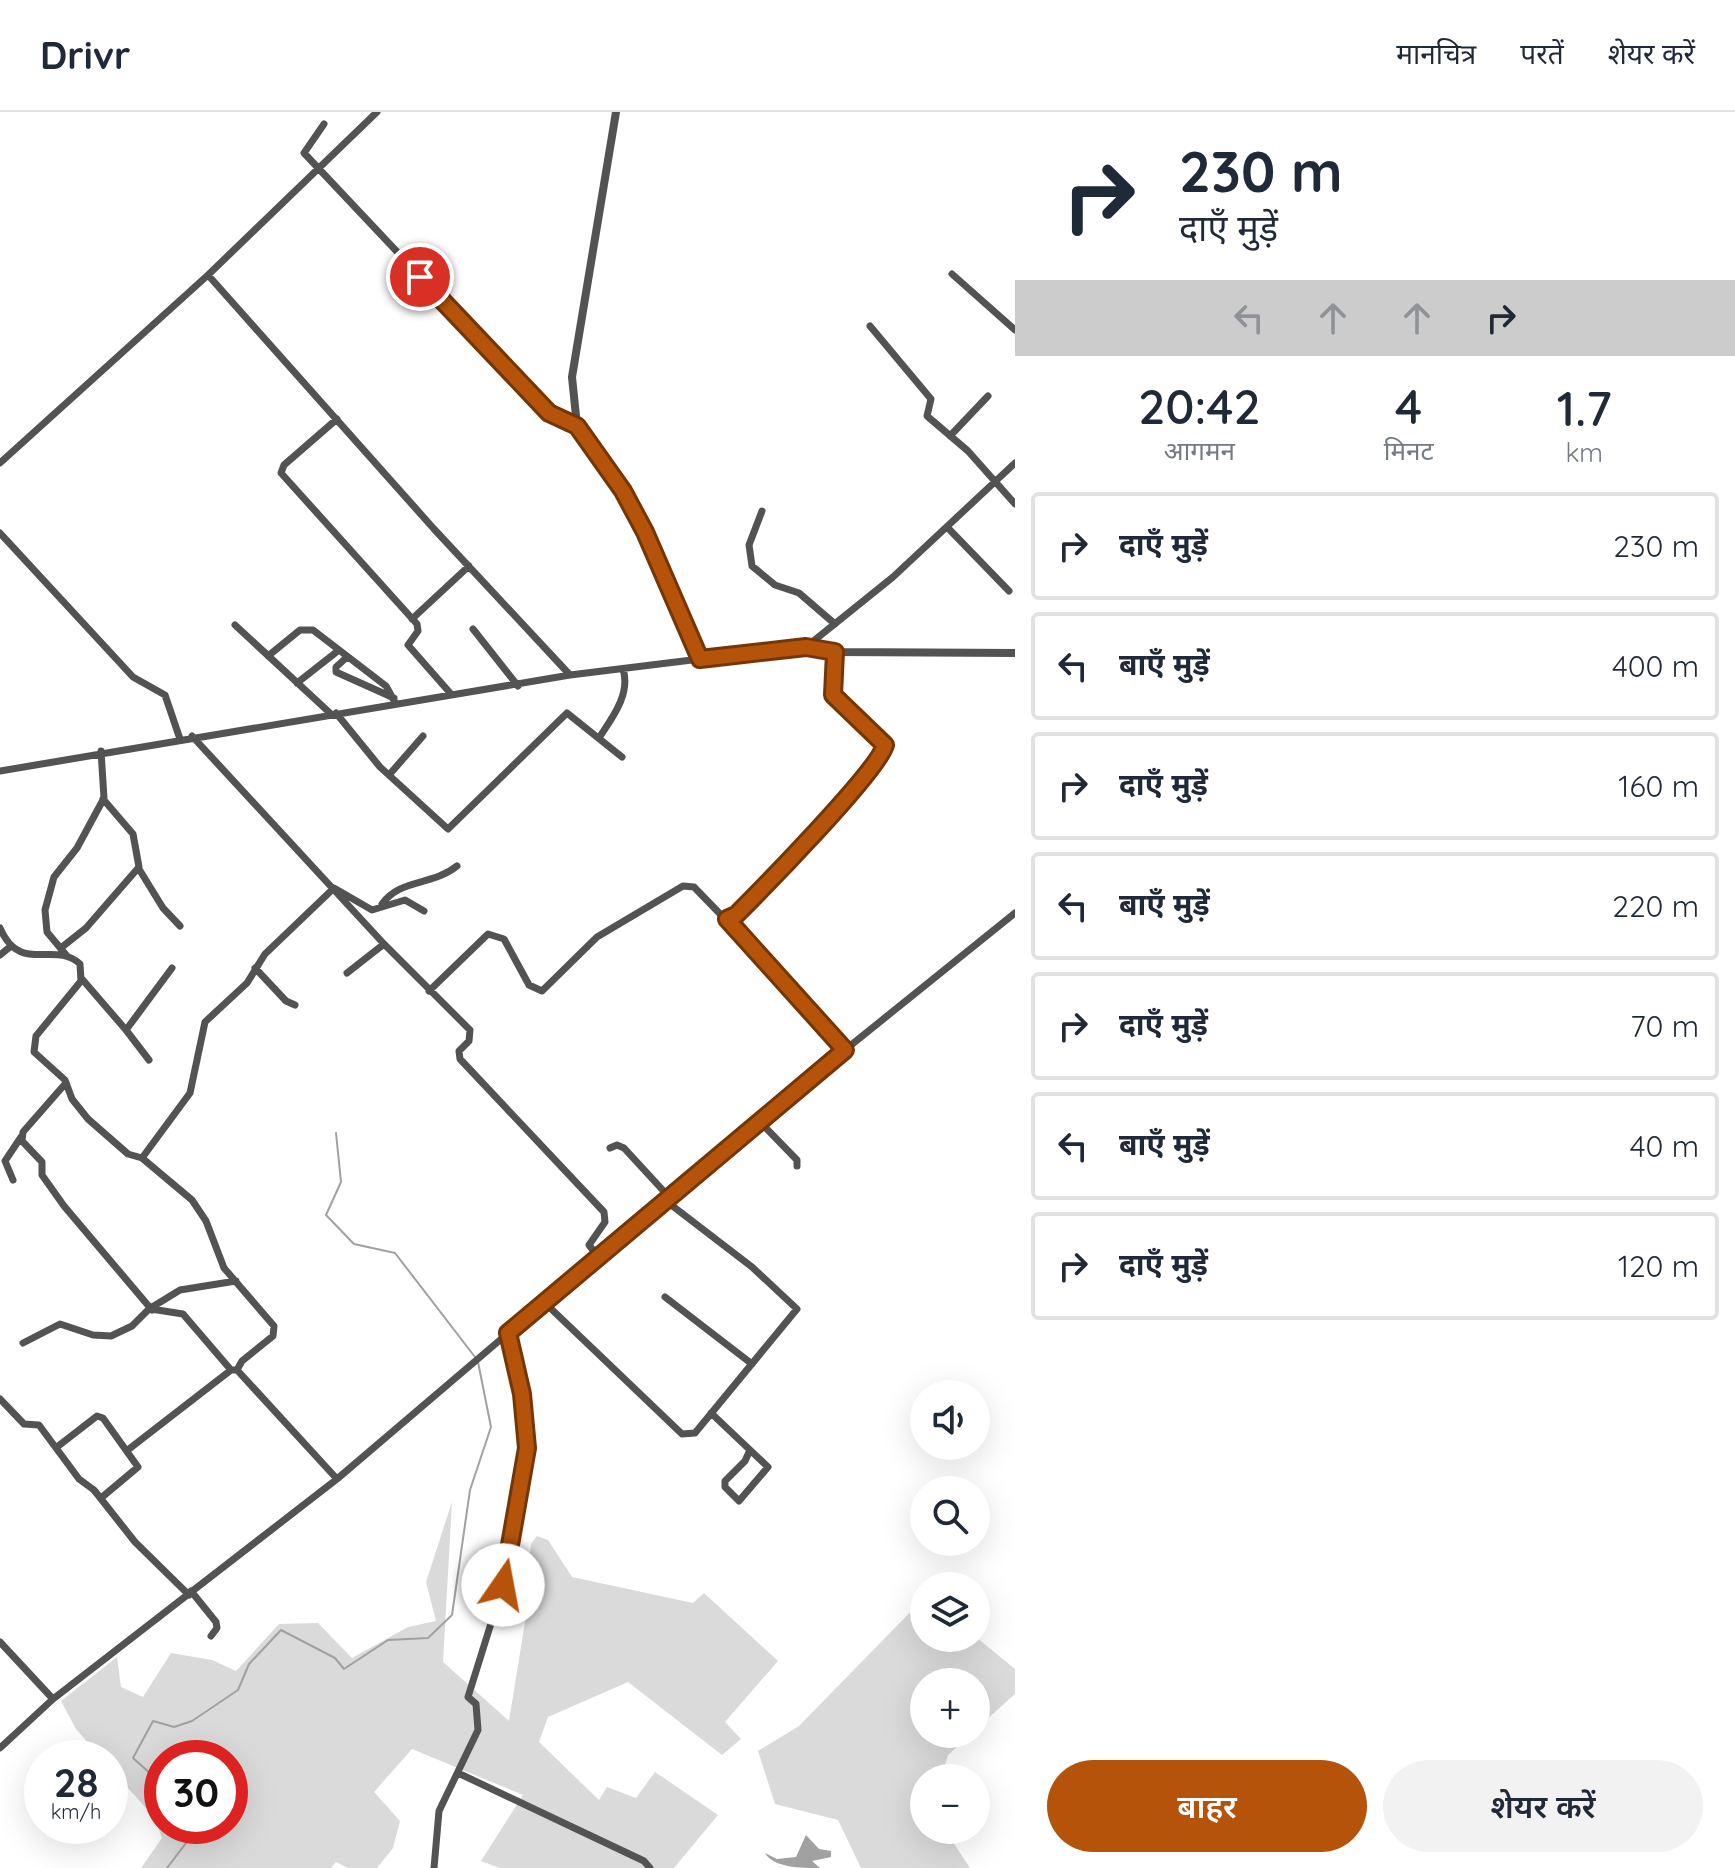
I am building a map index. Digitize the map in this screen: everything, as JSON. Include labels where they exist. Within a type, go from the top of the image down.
[{"type":"street","points":[[0,463],[208,275],[377,112]]},
{"type":"street","points":[[616,112],[572,377],[577,426],[634,510],[700,659]]},
{"type":"street","points":[[324,124],[303,151],[540,404],[555,417],[577,426]]},
{"type":"street","points":[[952,274],[1015,330]]},
{"type":"street","points":[[208,275],[570,675]]},
{"type":"street","points":[[870,326],[931,399],[927,416],[995,480],[1015,504]]},
{"type":"street","points":[[950,436],[988,396]]},
{"type":"street","points":[[337,419],[284,465],[281,473],[419,628],[408,645],[451,694]]},
{"type":"street","points":[[806,647],[947,527],[1015,463]]},
{"type":"street","points":[[762,511],[749,545],[752,566],[775,585],[799,593],[835,624]]},
{"type":"street","points":[[947,527],[1009,591]]},
{"type":"street","points":[[0,533],[133,677],[165,695],[180,739]]},
{"type":"street","points":[[412,619],[469,566]]},
{"type":"street","points":[[235,625],[334,713],[389,775],[448,829],[563,715],[573,715],[622,757]]},
{"type":"street","points":[[268,656],[304,628],[313,630],[386,686],[395,701]]},
{"type":"street","points":[[473,629],[518,686]]},
{"type":"street","points":[[0,771],[395,701],[700,659],[767,654],[806,647],[835,652],[1015,653]]},
{"type":"street","points":[[297,683],[339,650]]},
{"type":"street","points":[[727,919],[736,915],[782,868],[883,752],[883,741],[833,695],[835,652]]},
{"type":"street","points":[[347,657],[336,667],[336,672],[395,701]]},
{"type":"street","points":[[599,738],[620,702],[625,685],[623,669]]},
{"type":"street","points":[[192,736],[384,944],[470,1030],[471,1036],[459,1051],[460,1059],[604,1212],[605,1222],[589,1245],[599,1258]]},
{"type":"street","points":[[389,775],[423,736]]},
{"type":"street","points":[[101,751],[106,789],[103,799],[80,843],[50,884],[45,926],[51,939],[62,947],[67,956],[80,964],[82,979],[149,1060]]},
{"type":"street","points":[[103,799],[133,834],[139,869],[160,904],[180,926]]},
{"type":"street","points":[[334,888],[372,910],[395,890],[432,881],[457,866]]},
{"type":"street","points":[[62,947],[79,934],[139,869]]},
{"type":"street","points":[[429,991],[481,938],[494,933],[508,943],[529,985],[542,991],[597,937],[683,886],[694,887],[727,919],[845,1050]]},
{"type":"street","points":[[142,1158],[190,1093],[205,1022],[247,983],[265,954],[334,888]]},
{"type":"street","points":[[382,904],[405,900],[424,911]]},
{"type":"street","points":[[0,1748],[53,1699],[337,1479],[668,1200],[758,1120],[1015,913]]},
{"type":"street","points":[[0,928],[11,946],[31,955],[67,956]]},
{"type":"street","points":[[347,973],[384,944]]},
{"type":"street","points":[[0,955],[11,946]]},
{"type":"street","points":[[126,1030],[172,968]]},
{"type":"street","points":[[255,968],[295,1005]]},
{"type":"street","points":[[82,979],[32,1044],[38,1058],[55,1069],[88,1119],[133,1157],[142,1158],[192,1200],[206,1221],[220,1261],[272,1321],[275,1331],[234,1370],[129,1449]]},
{"type":"street","points":[[13,1180],[6,1157],[65,1084]]},
{"type":"street","points":[[758,1120],[797,1160],[797,1166]]},
{"type":"street","points":[[22,1136],[23,1143],[44,1164],[42,1175],[64,1206],[150,1309],[183,1314],[337,1479]]},
{"type":"street","points":[[545,1303],[682,1434],[695,1433],[795,1312],[796,1305],[668,1200],[624,1148],[617,1145],[610,1148]]},
{"type":"street","points":[[23,1343],[60,1324],[93,1335],[111,1336],[132,1326],[150,1309],[189,1286],[237,1281]]},
{"type":"street","points":[[665,1297],[752,1364]]},
{"type":"street","points":[[434,1868],[439,1811],[478,1730],[476,1704],[468,1697],[508,1569],[527,1448],[522,1394],[508,1333]]},
{"type":"street","points":[[0,1399],[24,1424],[39,1425],[79,1479],[101,1498],[135,1542],[216,1622],[217,1628],[211,1636]]},
{"type":"street","points":[[711,1413],[768,1467],[739,1501],[725,1487],[725,1481],[745,1461],[750,1450]]},
{"type":"street","points":[[57,1447],[99,1416],[129,1449],[138,1465],[137,1471],[101,1498]]},
{"type":"street","points":[[0,1642],[53,1699]]},
{"type":"street","points":[[458,1773],[587,1831],[644,1861],[650,1868]]},
{"type":"shaded area","points":[[452,1502],[443,1662],[509,1721],[525,1622],[531,1544],[537,1536],[548,1540],[572,1577],[693,1603],[704,1593],[778,1661],[725,1722],[741,1739],[722,1755],[628,1682],[548,1717],[539,1742],[599,1800],[607,1787],[636,1798],[655,1772],[718,1815],[674,1868],[500,1868],[481,1861],[523,1795],[412,1749],[374,1792],[400,1821],[393,1848],[377,1868],[348,1868],[336,1862],[331,1868],[141,1868],[158,1844],[248,1844],[248,1740],[144,1740],[144,1806],[128,1788],[128,1740],[85,1740],[61,1701],[117,1657],[121,1687],[143,1697],[171,1653],[212,1660],[236,1671],[279,1624],[318,1623],[352,1658],[408,1627],[436,1621],[426,1582]]},
{"type":"shaded area","points":[[910,1612],[910,1652],[990,1652],[990,1648],[1015,1669],[1015,1694],[990,1716],[990,1668],[910,1668],[910,1748],[956,1748],[948,1755],[945,1764],[910,1764],[910,1844],[954,1844],[970,1868],[861,1868],[838,1820],[775,1804],[758,1751],[799,1726]]},
{"type":"shaded area","points":[[806,1835],[819,1849],[831,1851],[831,1857],[812,1861],[820,1868],[781,1864],[765,1853],[777,1859],[796,1857]]},
{"type":"waterway","points":[[336,1133],[341,1182],[326,1215],[354,1244],[395,1253],[475,1357]]},
{"type":"waterway","points":[[144,1768],[133,1758],[153,1721],[174,1727],[192,1721],[238,1690],[249,1664],[281,1630],[335,1658],[344,1669],[388,1640],[428,1638],[452,1615],[470,1490],[491,1427],[478,1362]]},
{"type":"waterway","points":[[167,1868],[185,1844]]},
{"type":"route","points":[[420,277],[549,413],[577,426],[634,510],[700,659],[767,654],[806,647],[835,652],[831,681],[833,695],[885,745],[883,752],[856,785],[788,861],[736,915],[727,919],[845,1050],[508,1333],[522,1394],[527,1448],[503,1585]]}]
